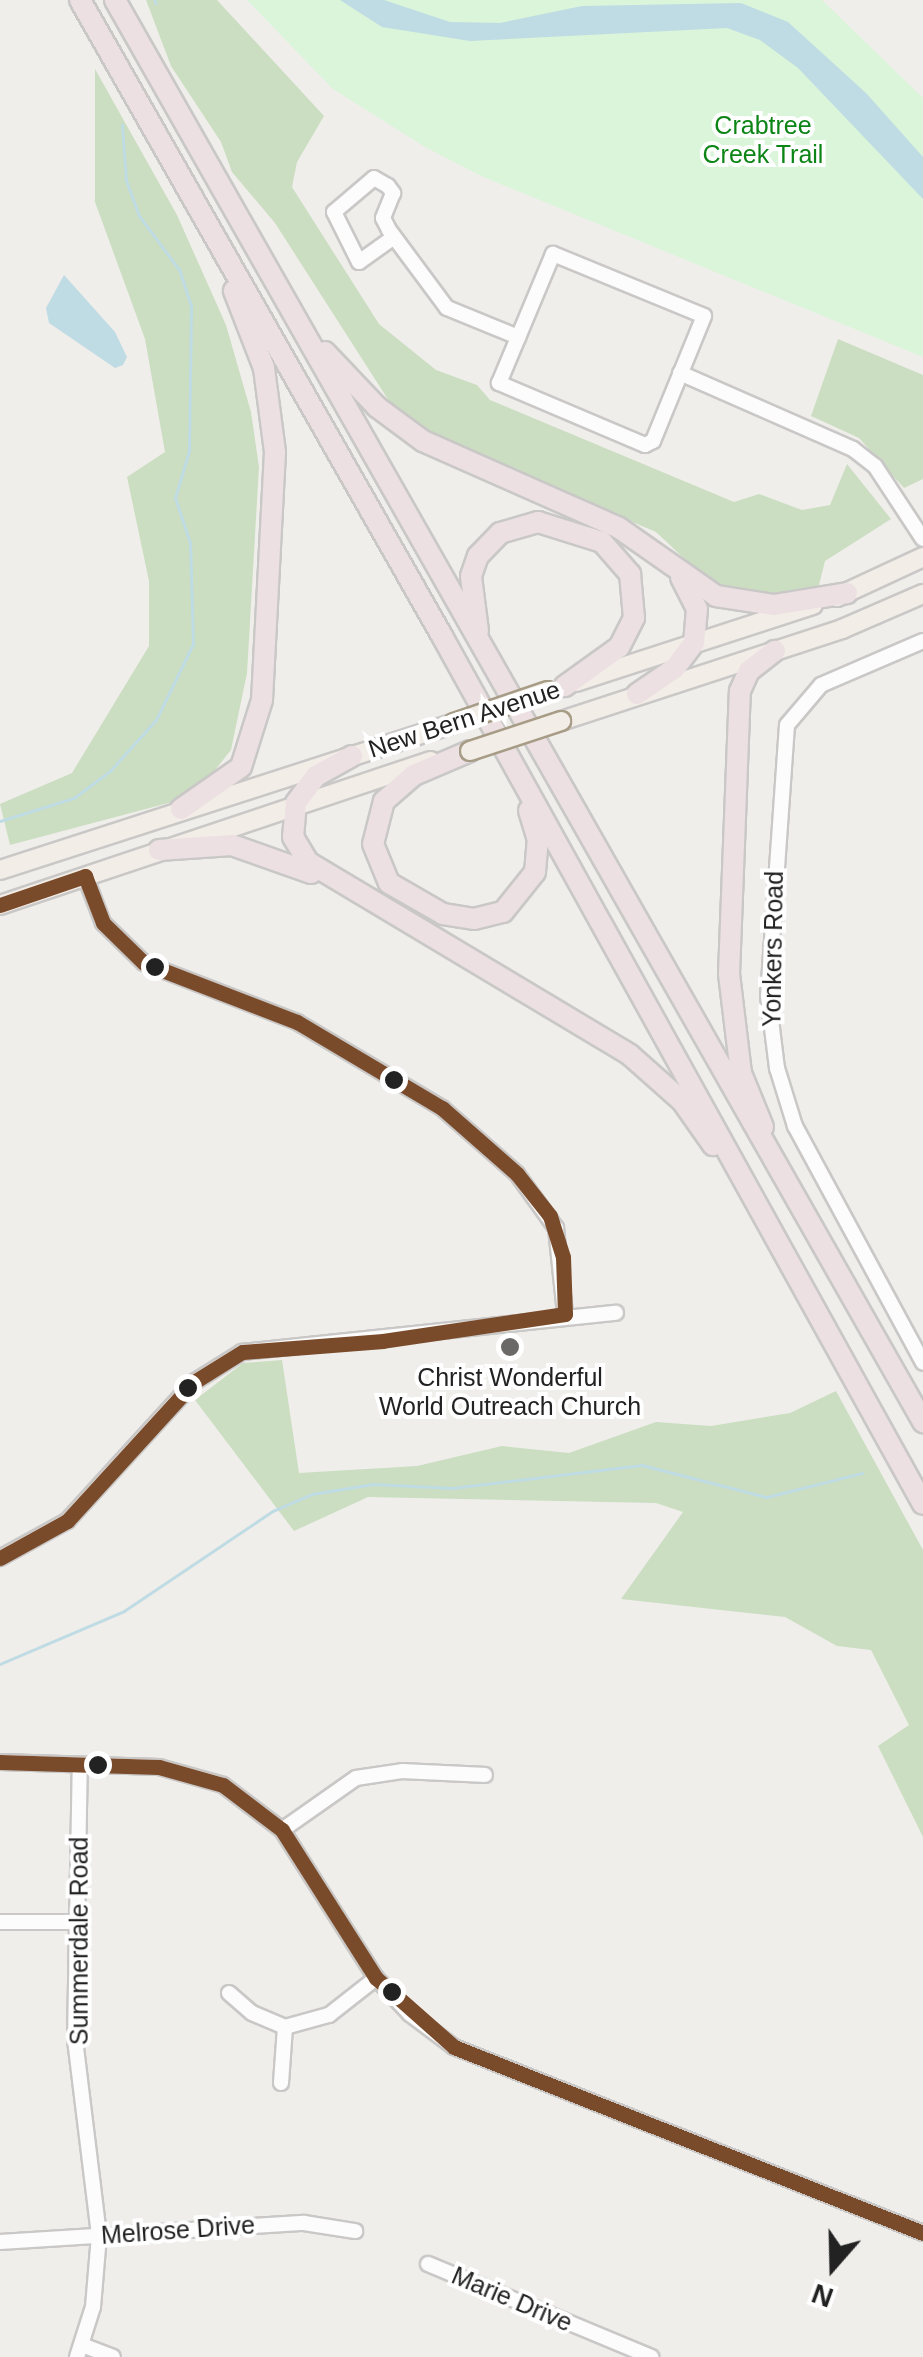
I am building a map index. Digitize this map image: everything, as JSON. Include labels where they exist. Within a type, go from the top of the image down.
[{"type":"highway","points":[[80,0],[514,765],[923,1504]]},
{"type":"highway","points":[[115,0],[487,662],[923,1422]]},
{"type":"highway","points":[[181,809],[234,776],[256,736],[275,499],[264,368],[207,224]]},
{"type":"highway","points":[[259,256],[330,360],[403,428],[481,472],[603,520],[704,590],[740,603],[774,606],[848,594]]},
{"type":"highway","points":[[487,662],[469,598],[478,556],[518,525],[579,531],[618,555],[630,574],[635,606],[619,647],[556,689]]},
{"type":"highway","points":[[637,694],[675,668],[694,644],[695,601],[671,564]]},
{"type":"highway","points":[[775,651],[748,671],[740,692],[729,974],[741,1072],[796,1197]]},
{"type":"highway","points":[[470,751],[397,786],[374,824],[376,863],[389,883],[443,914],[496,915],[533,879],[538,840],[514,765]]},
{"type":"highway","points":[[352,756],[316,776],[296,803],[292,828],[301,854],[370,904]]},
{"type":"highway","points":[[160,850],[253,849],[370,904],[630,1055],[682,1101],[758,1201]]},
{"type":"main road","name":"New Bern Avenue","points":[[0,870],[848,594],[923,557]]},
{"type":"main road","name":"New Bern Avenue","points":[[0,905],[296,803],[470,751],[775,651],[923,594]]},
{"type":"street","points":[[394,238],[359,262],[334,212],[374,178],[393,193],[383,218],[394,238],[447,308],[518,337]]},
{"type":"street","points":[[553,254],[704,316],[653,441],[645,445],[506,390],[499,383],[518,337],[553,254]]},
{"type":"street","points":[[680,374],[853,449],[875,466],[923,539]]},
{"type":"street","name":"Yonkers Road","points":[[923,641],[821,685],[787,724],[768,996],[776,1068],[795,1126],[923,1363]]},
{"type":"street","points":[[85,876],[103,923],[144,964],[296,1022],[442,1108],[517,1174],[556,1228],[565,1314]]},
{"type":"street","points":[[0,1558],[67,1521],[194,1382],[242,1352],[383,1341],[565,1314],[616,1313]]},
{"type":"street","points":[[0,1762],[159,1767],[202,1777],[244,1797],[282,1830],[376,1978],[423,2025],[468,2054],[923,2233]]},
{"type":"street","name":"Summerdale Road","points":[[79,2351],[98,2280],[99,2235],[76,2039],[80,1765]]},
{"type":"street","points":[[282,1830],[356,1778],[403,1771],[485,1775]]},
{"type":"street","points":[[0,1922],[77,1922]]},
{"type":"street","points":[[228,1993],[252,2014],[285,2027],[329,2015],[376,1978]]},
{"type":"street","points":[[280,2084],[285,2027]]},
{"type":"street","name":"Melrose Drive","points":[[0,2242],[304,2223],[355,2231]]},
{"type":"street","name":"Marie Drive","points":[[428,2264],[652,2357]]},
{"type":"street","points":[[79,2351],[113,2357]]},
{"type":"green space","points":[[146,0],[217,0],[324,116],[297,162],[292,187],[379,324],[436,370],[477,385],[490,400],[734,502],[759,494],[802,510],[830,505],[847,464],[891,519],[825,561],[818,589],[759,598],[707,580],[656,532],[441,440],[389,401],[275,223],[232,172],[221,142],[171,66]]},
{"type":"green space","name":"Crabtree Creek Trail","points":[[247,0],[822,0],[923,98],[923,357],[481,176],[425,147],[333,89]]},
{"type":"green space","points":[[95,69],[177,215],[226,325],[251,412],[259,467],[247,673],[231,750],[204,784],[176,801],[10,845],[0,804],[72,773],[149,646],[149,581],[127,477],[165,452],[145,339],[95,202]]},
{"type":"green space","points":[[838,339],[923,375],[923,479],[904,488],[859,438],[811,416]]},
{"type":"green space","points":[[282,1360],[299,1473],[417,1466],[502,1446],[569,1453],[656,1422],[711,1426],[790,1413],[836,1391],[923,1550],[923,1837],[878,1746],[909,1725],[871,1650],[837,1646],[785,1617],[621,1599],[683,1512],[656,1503],[368,1497],[294,1531],[195,1400],[243,1363]]},
{"type":"water","points":[[340,0],[384,0],[450,22],[500,23],[582,6],[741,3],[788,22],[866,93],[923,157],[923,199],[798,68],[760,40],[727,28],[470,41],[382,27]]},
{"type":"water","points":[[64,275],[115,332],[127,357],[123,365],[115,368],[49,323],[46,308]]},
{"type":"waterway","points":[[0,821],[74,798],[110,771],[156,720],[193,644],[190,543],[175,498],[189,451],[191,306],[179,270],[139,216],[126,181],[122,125]]},
{"type":"waterway","points":[[0,1664],[124,1611],[273,1511],[312,1494],[373,1484],[452,1488],[642,1465],[767,1497],[862,1473]]},
{"type":"transit line","points":[[0,905],[85,876],[103,923],[144,963],[297,1022],[442,1108],[517,1174],[550,1216],[563,1257],[565,1314],[383,1341],[242,1352],[194,1382],[67,1521],[0,1558]]},
{"type":"transit line","points":[[0,1762],[159,1767],[223,1785],[282,1830],[376,1978],[454,2047],[923,2233]]},
{"type":"place","name":"Christ Wonderful World Outreach Church","points":[[510,1347]]}]
